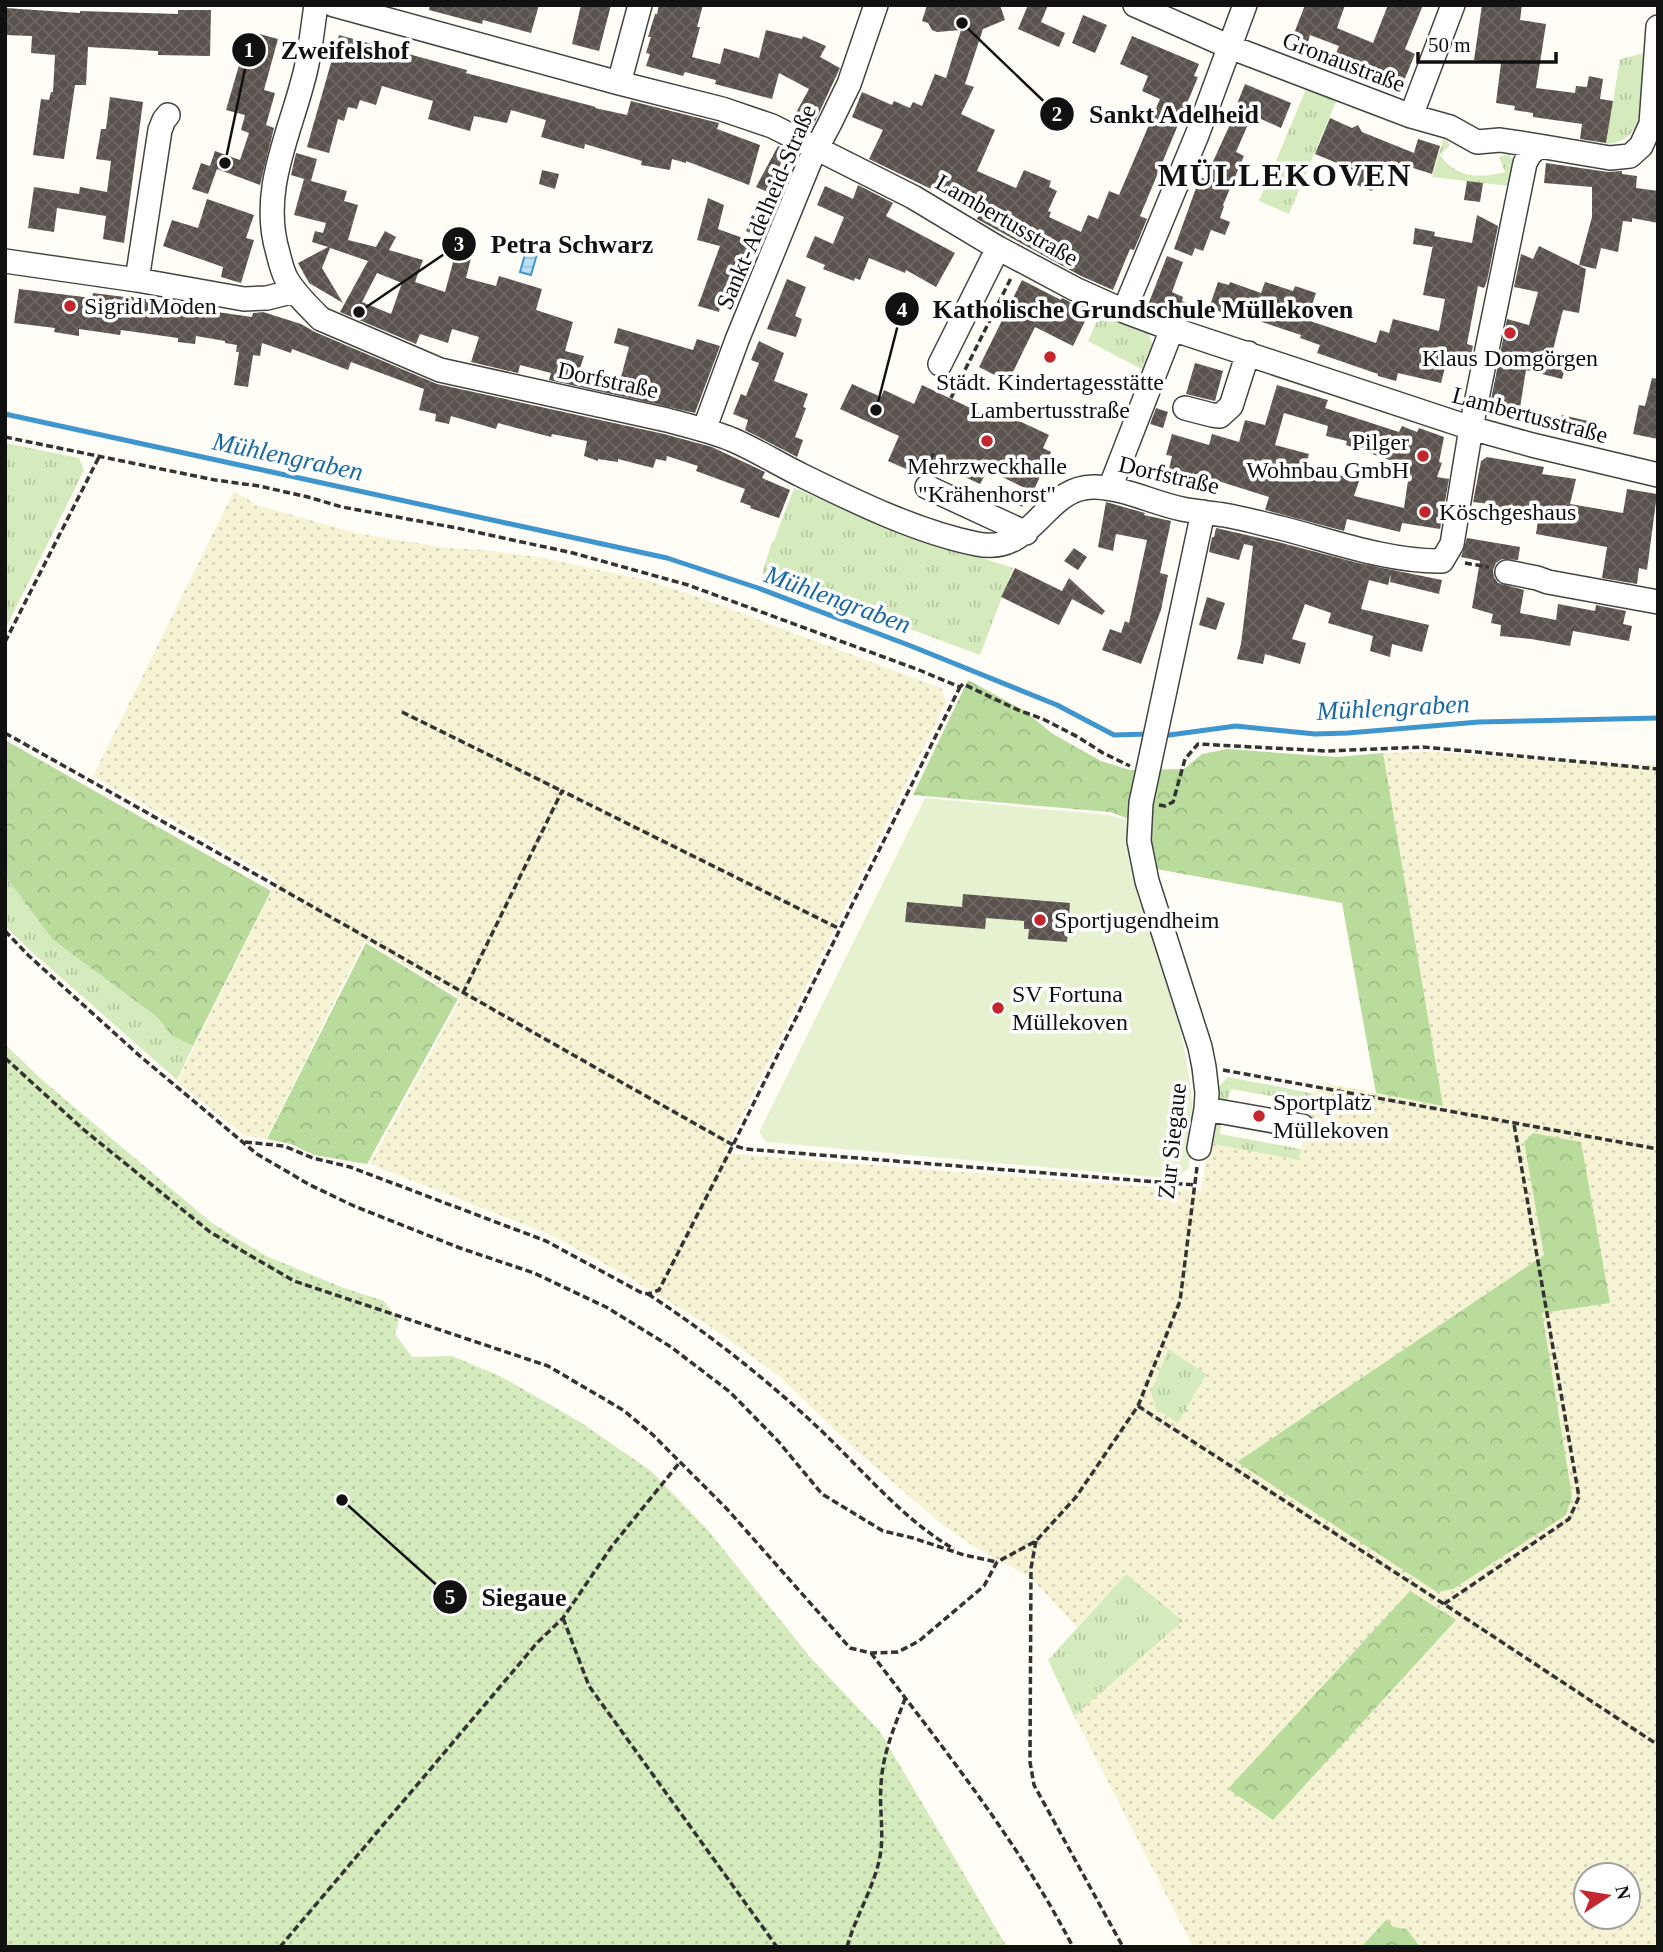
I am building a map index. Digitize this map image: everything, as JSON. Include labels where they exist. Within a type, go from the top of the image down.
[{"type":"street","name":"Dorfstraße","points":[[316,5],[307,64],[275,177],[271,219],[275,244],[286,278],[321,319],[440,370],[704,429],[733,440],[801,475],[902,521],[990,546],[1026,533],[1061,497],[1085,487],[1110,488],[1182,509],[1227,515],[1360,549],[1420,561],[1442,561],[1452,544],[1471,428],[1525,163],[1539,146]]},
{"type":"street","name":"Lambertusstraße","points":[[334,5],[722,109],[772,126],[912,197],[998,248],[1075,289],[1124,311],[1471,428],[1658,475]]},
{"type":"street","points":[[619,83],[640,5]]},
{"type":"street","name":"Sankt-Adelheid-Straße","points":[[704,429],[742,327],[810,161],[849,83],[876,5]]},
{"type":"street","name":"Gronaustraße","points":[[1135,5],[1230,47],[1411,116],[1450,127],[1477,142],[1500,140],[1539,146]]},
{"type":"street","points":[[1124,311],[1192,147],[1245,5]]},
{"type":"street","points":[[1411,116],[1453,5]]},
{"type":"street","points":[[1539,146],[1610,158],[1630,156],[1650,146],[1658,27]]},
{"type":"street","points":[[137,280],[160,130],[168,115]]},
{"type":"street","points":[[940,363],[998,248]]},
{"type":"street","points":[[5,261],[244,299],[267,298],[295,291]]},
{"type":"street","points":[[1110,488],[1172,329]]},
{"type":"street","points":[[1185,408],[1220,416],[1231,406],[1248,353]]},
{"type":"street","points":[[927,486],[1026,533]]},
{"type":"street","name":"Zur Siegaue","points":[[1199,1147],[1207,1093],[1204,1067],[1144,868],[1139,841],[1141,803],[1203,512]]},
{"type":"street","points":[[1507,572],[1658,602]]},
{"type":"street","points":[[1206,1108],[1302,1126]]},
{"type":"path","points":[[951,398],[1021,260]]},
{"type":"path","points":[[5,437],[240,485],[259,486],[342,507],[573,553],[688,585],[960,687]]},
{"type":"path","points":[[5,642],[99,457]]},
{"type":"path","points":[[1458,562],[1503,569],[1507,572]]},
{"type":"path","points":[[648,1294],[659,1290],[960,687],[963,684],[1043,719],[1133,767],[1149,769]]},
{"type":"path","points":[[401,712],[840,929]]},
{"type":"path","points":[[5,733],[733,1145],[745,1149],[1195,1185]]},
{"type":"path","points":[[1141,803],[1164,806],[1173,802],[1185,759],[1198,744],[1326,751],[1423,747],[1658,769]]},
{"type":"path","points":[[463,993],[562,791]]},
{"type":"path","points":[[5,932],[141,1057],[257,1154],[310,1185],[354,1206],[460,1248],[534,1273],[606,1307],[671,1347],[730,1392],[778,1441],[822,1494],[883,1531],[997,1562]]},
{"type":"path","points":[[5,1058],[84,1130],[210,1231],[294,1281],[548,1366],[623,1410],[652,1434],[727,1508],[850,1648],[871,1653],[1007,1835],[1051,1903],[1073,1947]]},
{"type":"path","points":[[1204,1067],[1658,1149]]},
{"type":"path","points":[[1444,1604],[1569,1519],[1579,1497],[1514,1124]]},
{"type":"path","points":[[243,1142],[284,1146],[313,1158],[350,1167],[546,1241],[648,1294],[751,1368],[814,1423],[876,1486],[933,1537],[964,1555]]},
{"type":"path","name":"Zur Siegaue","points":[[871,1653],[898,1653],[919,1640],[984,1586],[997,1562],[1035,1541],[1076,1497],[1138,1406],[1180,1301],[1199,1147]]},
{"type":"path","points":[[1138,1406],[1658,1745]]},
{"type":"path","points":[[280,1947],[537,1643],[563,1619],[612,1546],[680,1462]]},
{"type":"path","points":[[1035,1541],[1031,1568],[1030,1762],[1034,1785],[1123,1947]]},
{"type":"path","points":[[563,1619],[589,1686],[777,1947]]},
{"type":"path","points":[[847,1947],[879,1860],[883,1819],[880,1790],[883,1764],[905,1699]]},
{"type":"shaded area","points":[[234,491],[259,506],[360,534],[448,548],[544,558],[650,581],[941,688],[946,702],[724,1153],[1201,1191],[1208,1143],[1299,1159],[1311,1093],[1330,1084],[1442,1106],[1383,753],[1431,752],[1658,765],[1658,1947],[1420,1947],[1407,1929],[1393,1927],[1387,1919],[1361,1947],[1193,1947],[1074,1716],[1182,1621],[1126,1574],[1077,1627],[1030,1577],[973,1546],[940,1523],[858,1452],[779,1376],[708,1325],[553,1236],[370,1164],[461,998],[365,940],[266,1139],[244,1135],[177,1082],[277,880],[93,776]],"holes":[[[1524,1142],[1610,1302],[1542,1313],[1453,1589],[1437,1591],[1238,1462],[1544,1255]]]},
{"type":"green space","points":[[1644,53],[1639,120],[1627,137],[1606,144],[1620,59]]},
{"type":"green space","points":[[1307,87],[1337,99],[1289,214],[1259,201]]},
{"type":"green space","points":[[1444,137],[1450,145],[1440,155],[1453,168],[1469,175],[1487,176],[1505,172],[1499,157],[1509,154],[1513,160],[1508,186],[1432,177]]},
{"type":"green space","points":[[1100,314],[1148,332],[1155,351],[1147,372],[1088,341]]},
{"type":"green space","points":[[5,443],[79,458],[84,470],[5,630]]},
{"type":"green space","points":[[794,488],[899,531],[1013,568],[980,655],[762,574]]},
{"type":"green space","points":[[968,680],[1023,710],[1053,734],[1101,761],[1130,770],[1184,769],[1202,754],[1227,749],[1337,757],[1383,753],[1443,1106],[1376,1093],[1342,903],[1151,868],[1147,826],[1110,812],[913,795]]},
{"type":"green space","points":[[5,740],[271,891],[193,1046],[172,1036],[157,1017],[53,940],[5,876]]},
{"type":"green space","name":"SV Fortuna Müllekoven","points":[[925,798],[1109,815],[1134,822],[1190,1082],[1193,1114],[1189,1168],[1176,1179],[766,1142],[759,1132]]},
{"type":"green space","points":[[5,876],[53,940],[157,1017],[172,1036],[193,1046],[177,1080],[5,926]]},
{"type":"green space","points":[[366,943],[458,999],[367,1164],[314,1155],[291,1144],[267,1139]]},
{"type":"green space","points":[[5,1044],[41,1079],[212,1223],[266,1256],[344,1288],[384,1301],[399,1321],[395,1334],[412,1357],[452,1356],[500,1376],[580,1422],[651,1471],[707,1529],[810,1657],[879,1730],[1007,1947],[5,1947]]},
{"type":"green space","points":[[1228,1077],[1311,1093],[1309,1103],[1231,1089],[1227,1103],[1221,1101],[1216,1090]]},
{"type":"green space","points":[[1217,1120],[1222,1120],[1220,1134],[1301,1149],[1299,1160],[1208,1143],[1212,1126]]},
{"type":"green space","points":[[1533,1133],[1581,1142],[1610,1303],[1542,1313],[1572,1496],[1566,1515],[1453,1589],[1437,1592],[1237,1462],[1544,1255],[1524,1142]]},
{"type":"green space","points":[[1168,1349],[1206,1374],[1178,1423],[1156,1409],[1151,1393]]},
{"type":"green space","points":[[1126,1574],[1183,1621],[1074,1716],[1048,1660]]},
{"type":"green space","points":[[1410,1591],[1456,1620],[1273,1820],[1228,1789]]},
{"type":"green space","points":[[1387,1919],[1393,1927],[1407,1929],[1420,1947],[1361,1947]]},
{"type":"water","points":[[526,251],[537,254],[531,275],[520,272]]},
{"type":"building","points":[[430,5],[539,5],[531,33],[483,20],[482,24],[429,10]]},
{"type":"building","points":[[581,5],[611,5],[599,51],[572,44]]},
{"type":"building","points":[[659,5],[703,5],[692,57],[720,64],[724,48],[759,58],[766,30],[802,39],[803,36],[826,46],[820,57],[840,68],[811,130],[792,120],[809,89],[779,73],[772,99],[715,84],[716,80],[685,72],[683,76],[646,66],[650,54],[646,53],[651,37],[648,37]]},
{"type":"building","points":[[927,5],[1000,5],[1005,20],[983,29],[965,84],[974,87],[961,114],[995,130],[977,171],[1016,188],[1024,170],[1051,181],[1049,187],[1057,191],[1048,211],[1051,212],[1049,217],[1081,232],[1088,215],[1098,219],[1109,191],[1119,195],[1160,99],[1142,91],[1148,76],[1120,64],[1132,36],[1199,64],[1194,76],[1198,77],[1140,216],[1147,219],[1134,250],[1130,249],[1113,290],[1081,276],[977,219],[984,204],[954,189],[943,193],[929,188],[869,159],[883,130],[852,117],[862,92],[892,105],[894,101],[910,108],[913,102],[922,106],[935,74],[946,78],[961,30],[932,30],[928,23],[922,21]]},
{"type":"building","points":[[1028,5],[1048,5],[1041,22],[1065,33],[1059,47],[1018,29]]},
{"type":"building","points":[[1305,5],[1345,5],[1337,28],[1373,43],[1388,5],[1423,5],[1405,49],[1415,54],[1401,88],[1333,60],[1339,46],[1310,35],[1308,42],[1293,36]]},
{"type":"building","points":[[1482,5],[1522,5],[1520,20],[1546,24],[1536,88],[1575,93],[1576,86],[1587,87],[1589,76],[1603,79],[1600,99],[1613,101],[1606,143],[1580,139],[1582,124],[1533,117],[1533,113],[1514,110],[1515,106],[1496,103],[1501,63],[1474,60]]},
{"type":"building","points":[[5,8],[80,13],[178,14],[178,10],[211,10],[210,56],[158,55],[158,51],[88,47],[86,85],[75,85],[64,159],[33,155],[41,99],[49,100],[53,92],[55,55],[31,53],[32,36],[5,35]]},
{"type":"building","points":[[1083,15],[1107,25],[1095,53],[1072,43]]},
{"type":"building","points":[[249,31],[278,39],[264,90],[275,93],[266,125],[274,128],[260,185],[217,169],[208,194],[192,189],[201,163],[210,166],[215,151],[240,160],[249,133],[241,130],[245,115],[226,110]]},
{"type":"building","points":[[339,35],[595,108],[627,115],[631,101],[719,123],[717,129],[760,145],[749,185],[686,161],[672,159],[670,170],[641,165],[642,161],[585,144],[584,149],[541,137],[546,120],[511,110],[507,123],[474,116],[470,131],[428,119],[433,101],[382,86],[376,105],[360,100],[357,109],[348,107],[344,121],[338,119],[329,153],[307,147]]},
{"type":"building","points":[[1245,84],[1291,103],[1281,128],[1252,115],[1236,152],[1244,156],[1220,218],[1230,222],[1225,235],[1211,230],[1203,251],[1195,248],[1192,256],[1174,249],[1200,177],[1205,179],[1237,109]]},
{"type":"building","points":[[110,97],[143,102],[124,243],[103,239],[106,216],[57,208],[54,232],[28,228],[34,187],[79,194],[80,187],[107,192],[111,161],[96,159],[101,129],[106,129]]},
{"type":"building","points":[[1330,118],[1352,128],[1358,125],[1362,132],[1414,153],[1418,139],[1440,146],[1432,174],[1391,161],[1390,164],[1383,162],[1372,191],[1357,185],[1361,173],[1315,154]]},
{"type":"building","points":[[778,146],[786,149],[770,193],[756,187]]},
{"type":"building","points":[[296,153],[317,159],[311,181],[291,175]]},
{"type":"building","points":[[1546,163],[1608,172],[1622,171],[1622,174],[1637,176],[1636,188],[1658,191],[1658,223],[1632,218],[1632,222],[1623,221],[1618,252],[1601,248],[1596,269],[1579,265],[1592,217],[1592,187],[1544,183]]},
{"type":"building","points":[[542,170],[559,174],[555,189],[539,184]]},
{"type":"building","points":[[304,179],[347,191],[344,201],[358,205],[348,240],[376,247],[385,231],[396,237],[389,250],[423,260],[415,282],[445,292],[461,233],[476,238],[466,278],[496,286],[499,276],[542,289],[536,310],[573,322],[565,351],[584,356],[580,368],[621,377],[629,347],[614,343],[618,328],[693,350],[697,339],[720,346],[695,413],[549,380],[551,373],[520,365],[518,373],[471,362],[479,337],[452,329],[448,343],[420,334],[416,344],[340,312],[368,261],[330,248],[322,268],[343,303],[309,283],[298,263],[328,247],[312,242],[315,231],[323,233],[326,223],[294,215]],"holes":[[[377,273],[402,283],[391,314],[362,302]]]},
{"type":"building","points":[[1467,181],[1483,183],[1480,202],[1464,200]]},
{"type":"building","points":[[858,185],[893,203],[886,216],[955,253],[936,287],[906,270],[905,273],[869,258],[860,280],[855,278],[854,281],[823,269],[825,265],[806,257],[815,236],[833,244],[844,217],[817,205],[825,186],[853,199]]},
{"type":"building","points":[[708,198],[724,205],[718,229],[751,241],[728,299],[722,296],[719,312],[698,306],[720,246],[697,240]]},
{"type":"building","points":[[207,199],[254,215],[246,238],[254,240],[241,283],[221,277],[223,267],[163,246],[172,220],[198,228]]},
{"type":"building","points":[[752,215],[769,222],[763,238],[746,231]]},
{"type":"building","points":[[1477,215],[1498,226],[1487,281],[1484,288],[1478,286],[1467,344],[1473,346],[1470,360],[1448,356],[1441,383],[1398,373],[1396,381],[1378,376],[1317,353],[1320,345],[1300,338],[1301,335],[1244,316],[1242,319],[1209,308],[1218,282],[1229,285],[1230,282],[1261,293],[1265,282],[1293,291],[1295,286],[1316,293],[1307,320],[1376,343],[1380,330],[1389,333],[1393,319],[1439,331],[1445,299],[1423,295],[1433,245],[1413,244],[1415,228],[1435,232],[1434,236],[1472,243]]},
{"type":"building","points":[[1539,246],[1586,269],[1579,313],[1563,310],[1551,358],[1567,362],[1562,379],[1526,370],[1519,414],[1489,410],[1507,319],[1529,325],[1538,292],[1514,287],[1521,254],[1533,259]]},
{"type":"building","points":[[1167,256],[1183,262],[1172,292],[1183,297],[1182,301],[1196,307],[1190,320],[1148,305]]},
{"type":"building","points":[[787,279],[806,287],[795,316],[802,319],[796,337],[767,329]]},
{"type":"building","points":[[1022,280],[1089,313],[1073,346],[1035,327],[1008,382],[979,367]]},
{"type":"building","points":[[19,289],[92,298],[93,293],[126,296],[252,317],[253,313],[263,312],[301,324],[437,384],[712,447],[765,472],[762,478],[790,490],[779,518],[740,502],[745,489],[696,471],[698,466],[667,456],[666,461],[656,459],[653,468],[618,459],[618,462],[598,461],[584,456],[587,441],[552,434],[551,437],[498,423],[496,429],[451,416],[449,424],[435,421],[436,414],[419,410],[424,389],[351,362],[348,370],[292,349],[291,353],[262,343],[260,356],[253,355],[248,387],[234,385],[239,352],[236,352],[237,345],[196,336],[195,344],[178,342],[178,338],[121,330],[120,335],[79,329],[79,336],[54,332],[55,328],[14,323]]},
{"type":"building","points":[[759,341],[784,353],[774,381],[808,394],[803,407],[806,408],[795,437],[803,440],[797,457],[745,430],[748,420],[733,414],[741,394],[746,396],[759,363],[751,360]]},
{"type":"building","points":[[1195,363],[1223,371],[1215,401],[1186,394]]},
{"type":"building","points":[[1652,378],[1658,379],[1658,439],[1633,434],[1639,405],[1645,406]]},
{"type":"building","name":"Mehrzweckhalle \"Krähenhorst\"","points":[[852,384],[881,397],[884,390],[914,404],[922,385],[983,414],[987,406],[1049,435],[1043,448],[1051,452],[1033,492],[988,470],[980,484],[920,456],[913,472],[888,461],[899,436],[840,409]]},
{"type":"building","points":[[1277,385],[1328,400],[1325,408],[1399,432],[1402,426],[1417,432],[1419,428],[1444,437],[1439,462],[1442,463],[1437,477],[1449,479],[1440,529],[1402,523],[1400,532],[1347,519],[1344,531],[1265,510],[1269,497],[1196,474],[1195,477],[1169,469],[1172,456],[1166,455],[1172,434],[1209,445],[1212,434],[1239,442],[1245,420],[1265,425]],"holes":[[[1284,413],[1328,426],[1326,436],[1347,441],[1346,445],[1410,467],[1404,508],[1354,496],[1359,481],[1306,465],[1309,454],[1275,445]]]},
{"type":"building","points":[[1156,408],[1168,412],[1163,428],[1150,424]]},
{"type":"building","points":[[1562,415],[1597,423],[1593,440],[1558,432]]},
{"type":"building","points":[[1487,457],[1544,467],[1542,474],[1576,479],[1570,504],[1623,513],[1627,489],[1657,494],[1647,570],[1639,568],[1637,584],[1602,578],[1607,547],[1536,534],[1538,520],[1496,514],[1498,505],[1473,502],[1481,461]]},
{"type":"building","points":[[1106,502],[1171,521],[1160,573],[1168,575],[1161,610],[1141,664],[1102,650],[1110,629],[1121,633],[1125,621],[1129,623],[1147,540],[1116,534],[1113,551],[1098,547]]},
{"type":"building","points":[[1216,528],[1358,563],[1442,580],[1439,594],[1390,582],[1391,573],[1388,585],[1369,580],[1361,609],[1429,625],[1422,652],[1392,644],[1390,657],[1370,651],[1373,636],[1328,623],[1331,613],[1305,604],[1292,639],[1306,643],[1300,664],[1265,654],[1263,664],[1237,659],[1253,546],[1244,544],[1239,560],[1209,552]]},
{"type":"building","points":[[1467,538],[1520,547],[1518,560],[1502,559],[1496,563],[1493,570],[1498,583],[1524,590],[1520,613],[1556,620],[1558,604],[1595,611],[1596,605],[1626,611],[1623,624],[1632,626],[1629,641],[1573,631],[1570,646],[1500,636],[1501,625],[1491,623],[1493,614],[1472,608],[1480,561],[1461,557]]},
{"type":"building","points":[[1074,548],[1087,557],[1078,570],[1064,561]]},
{"type":"building","points":[[1015,568],[1062,591],[1069,578],[1105,611],[1102,615],[1072,599],[1059,625],[1001,597]]},
{"type":"building","points":[[1207,597],[1225,603],[1216,630],[1199,625]]},
{"type":"building","points":[[963,894],[1070,903],[1067,942],[1028,939],[1029,929],[1024,929],[1024,921],[986,918],[985,929],[905,922],[907,902],[962,907]]},
{"type":"waterway","name":"Mühlengraben","points":[[5,414],[667,558],[758,588],[911,646],[1057,705],[1114,735],[1149,734]]},
{"type":"waterway","name":"Mühlengraben","points":[[1162,736],[1236,726],[1315,734],[1479,722],[1658,718]]},
{"type":"place","name":"Sankt Adelheid","points":[[962,23]]},
{"type":"place","name":"Zweifelshof","points":[[225,163]]},
{"type":"place","name":"Sigrid Moden","points":[[70,306]]},
{"type":"place","name":"Petra Schwarz","points":[[359,312]]},
{"type":"place","name":"Klaus Domgörgen","points":[[1510,333]]},
{"type":"place","name":"Städt. Kindertagesstätte Lambertusstraße","points":[[1050,357]]},
{"type":"place","name":"Katholische Grundschule Müllekoven","points":[[876,410]]},
{"type":"place","name":"Mehrzweckhalle \"Krähenhorst\"","points":[[987,441]]},
{"type":"place","name":"Pilger Wohnbau GmbH","points":[[1423,456]]},
{"type":"place","name":"Köschgeshaus","points":[[1425,512]]},
{"type":"place","name":"Sportjugendheim","points":[[1040,920]]},
{"type":"place","name":"SV Fortuna Müllekoven","points":[[998,1008]]},
{"type":"place","name":"Sportplatz Müllekoven","points":[[1259,1116]]},
{"type":"place","name":"Siegaue","points":[[342,1500]]},
{"type":"district","name":"MÜLLEKOVEN","points":[[1285,175]]}]
